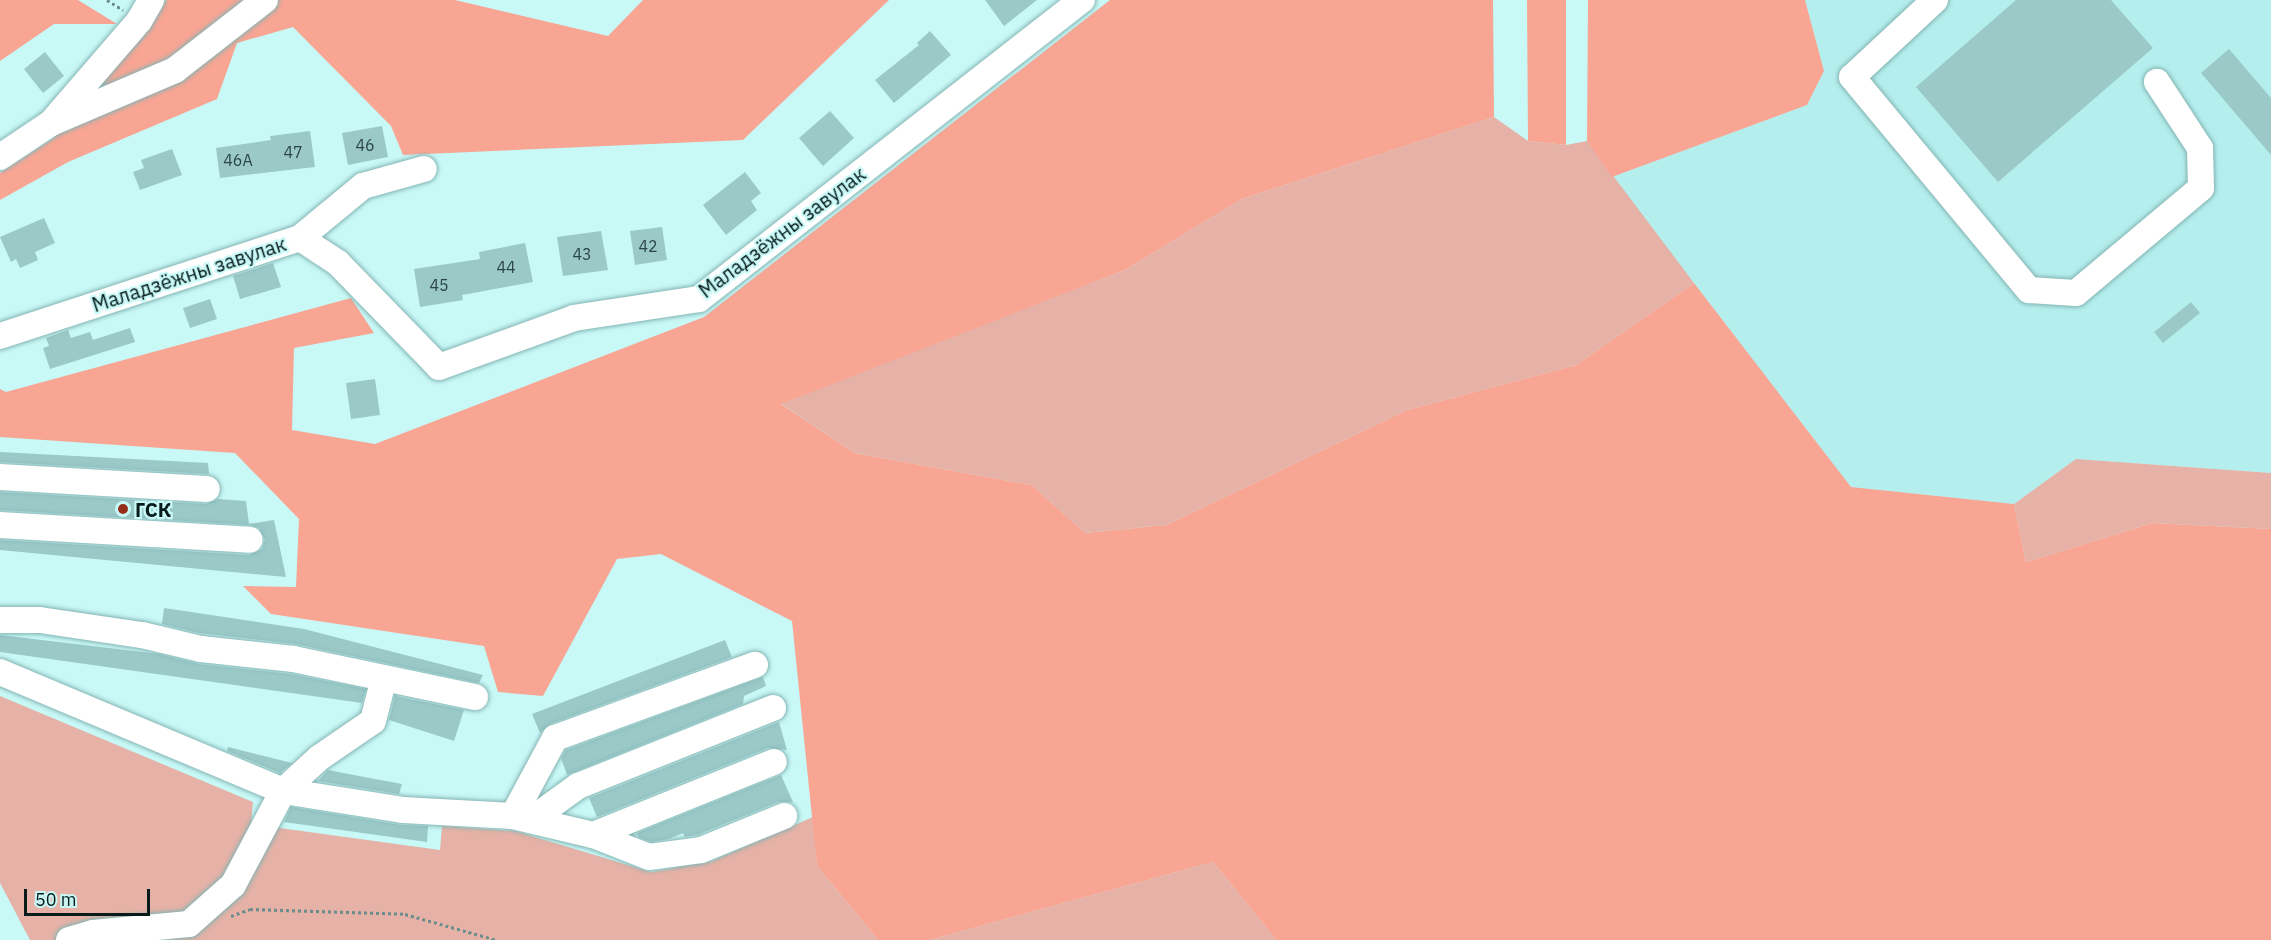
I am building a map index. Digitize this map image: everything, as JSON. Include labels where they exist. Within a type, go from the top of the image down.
[{"type":"street","points":[[51,123],[139,21],[151,0]]},
{"type":"street","points":[[0,157],[51,123],[175,70],[265,0]]},
{"type":"street","name":"Маладзёжны завулак","points":[[0,336],[300,238],[338,263],[439,367],[574,318],[699,299],[1082,0]]},
{"type":"street","points":[[1935,0],[1852,77],[2029,290],[2076,293],[2201,188],[2200,148],[2157,82]]},
{"type":"street","points":[[300,238],[363,186],[424,169]]},
{"type":"street","points":[[0,477],[207,489]]},
{"type":"street","points":[[0,525],[250,540]]},
{"type":"street","points":[[0,620],[39,620],[142,635],[201,649],[293,659],[476,698]]},
{"type":"street","points":[[522,818],[555,738],[755,665]]},
{"type":"street","points":[[0,672],[284,791],[403,810],[522,818],[592,835],[649,857],[701,850],[784,816]]},
{"type":"street","points":[[69,940],[93,933],[189,924],[233,885],[284,791],[319,758],[373,721],[384,678]]},
{"type":"street","points":[[522,818],[578,786],[772,708]]},
{"type":"street","points":[[592,835],[774,762]]},
{"type":"path","points":[[224,919],[250,909],[405,914],[497,940]]},
{"type":"shaded area","points":[[0,0],[78,0],[117,24],[54,24],[0,61]]},
{"type":"shaded area","points":[[166,0],[455,0],[608,36],[643,0],[889,0],[743,140],[403,155],[391,126],[293,27],[237,43],[217,99],[68,162],[0,200],[0,173],[54,138],[152,25]]},
{"type":"shaded area","points":[[1110,0],[1493,0],[1494,117],[1242,199],[1125,270],[781,404],[855,453],[1032,485],[1085,533],[1166,525],[1407,410],[1576,365],[1694,283],[1851,487],[2014,504],[2026,562],[2152,523],[2271,529],[2271,940],[1276,940],[1213,862],[930,940],[878,940],[817,866],[792,621],[661,554],[617,559],[543,696],[498,692],[484,646],[271,614],[243,586],[296,587],[299,519],[235,453],[0,437],[0,389],[6,392],[351,298],[374,333],[294,348],[292,430],[375,444],[704,317]]},
{"type":"shaded area","points":[[1527,0],[1566,0],[1566,145],[1528,141]]},
{"type":"shaded area","points":[[1588,0],[1805,0],[1824,71],[1807,105],[1612,177],[1587,141]]},
{"type":"shaded area","points":[[1805,0],[2271,0],[2271,473],[2076,459],[2014,504],[1851,487],[1612,177],[1807,105],[1824,71]]},
{"type":"shaded area","points":[[1494,117],[1528,141],[1566,145],[1587,141],[1694,283],[1576,365],[1407,410],[1166,525],[1085,533],[1032,485],[855,453],[780,403],[1125,270],[1242,199]]},
{"type":"shaded area","points":[[2076,459],[2271,473],[2271,529],[2152,523],[2026,562],[2014,504]]},
{"type":"shaded area","points":[[0,696],[253,802],[251,824],[440,850],[442,826],[515,831],[651,872],[712,861],[813,817],[817,866],[878,940],[30,940],[0,883]]},
{"type":"shaded area","points":[[1213,862],[1276,940],[930,940]]},
{"type":"building","points":[[985,0],[1037,0],[1004,26]]},
{"type":"building","points":[[2016,0],[2111,0],[2153,48],[1998,182],[1916,87]]},
{"type":"building","points":[[930,31],[951,55],[894,103],[875,80],[919,45],[917,43]]},
{"type":"building","points":[[2229,49],[2271,98],[2271,155],[2201,73]]},
{"type":"building","points":[[45,52],[64,76],[43,93],[24,69]]},
{"type":"building","points":[[830,111],[854,138],[823,166],[799,138]]},
{"type":"building","points":[[382,126],[388,157],[348,165],[342,133]]},
{"type":"building","points":[[310,131],[315,167],[220,178],[216,148],[271,140],[270,136]]},
{"type":"building","points":[[172,149],[182,175],[140,190],[133,172],[144,168],[141,160]]},
{"type":"building","points":[[745,172],[761,193],[751,201],[757,210],[726,235],[703,205]]},
{"type":"building","points":[[44,218],[55,243],[35,252],[38,260],[20,268],[16,259],[11,262],[0,237]]},
{"type":"building","points":[[662,227],[667,260],[635,265],[630,231]]},
{"type":"building","points":[[601,231],[608,270],[563,276],[557,237]]},
{"type":"building","points":[[525,243],[533,282],[462,295],[463,300],[420,307],[414,269],[480,259],[479,252]]},
{"type":"building","points":[[273,263],[281,287],[240,299],[233,276]]},
{"type":"building","points":[[210,299],[217,319],[190,328],[183,308]]},
{"type":"building","points":[[2191,302],[2200,313],[2163,343],[2154,332]]},
{"type":"building","points":[[130,328],[135,342],[50,369],[43,348],[49,346],[46,338],[68,330],[71,338],[90,332],[93,340]]},
{"type":"building","points":[[375,379],[380,415],[351,419],[346,383]]},
{"type":"building","points":[[0,452],[208,463],[209,474],[0,462]]},
{"type":"building","points":[[0,492],[206,504],[218,499],[246,501],[249,524],[274,520],[286,577],[0,550],[0,540],[249,555],[262,549],[265,540],[259,528],[251,525],[0,510]]},
{"type":"building","points":[[164,608],[304,629],[483,675],[479,683],[296,644],[199,633],[162,624]]},
{"type":"building","points":[[0,635],[159,654],[199,664],[291,674],[366,689],[362,703],[0,652]]},
{"type":"building","points":[[725,640],[732,657],[550,724],[540,733],[532,714]]},
{"type":"building","points":[[763,677],[766,686],[744,696],[743,704],[567,775],[561,758],[566,750]]},
{"type":"building","points":[[395,696],[464,710],[454,741],[389,720]]},
{"type":"building","points":[[779,722],[787,750],[768,748],[597,817],[589,798]]},
{"type":"building","points":[[228,747],[292,763],[280,773],[227,751]]},
{"type":"building","points":[[328,770],[402,784],[399,794],[318,781]]},
{"type":"building","points":[[781,775],[793,802],[778,802],[697,835],[685,837],[683,833],[669,839],[651,842],[638,837],[637,833]]},
{"type":"building","points":[[291,807],[401,825],[428,826],[427,842],[284,822]]},
{"type":"place","name":"ГСК","points":[[123,509]]}]
